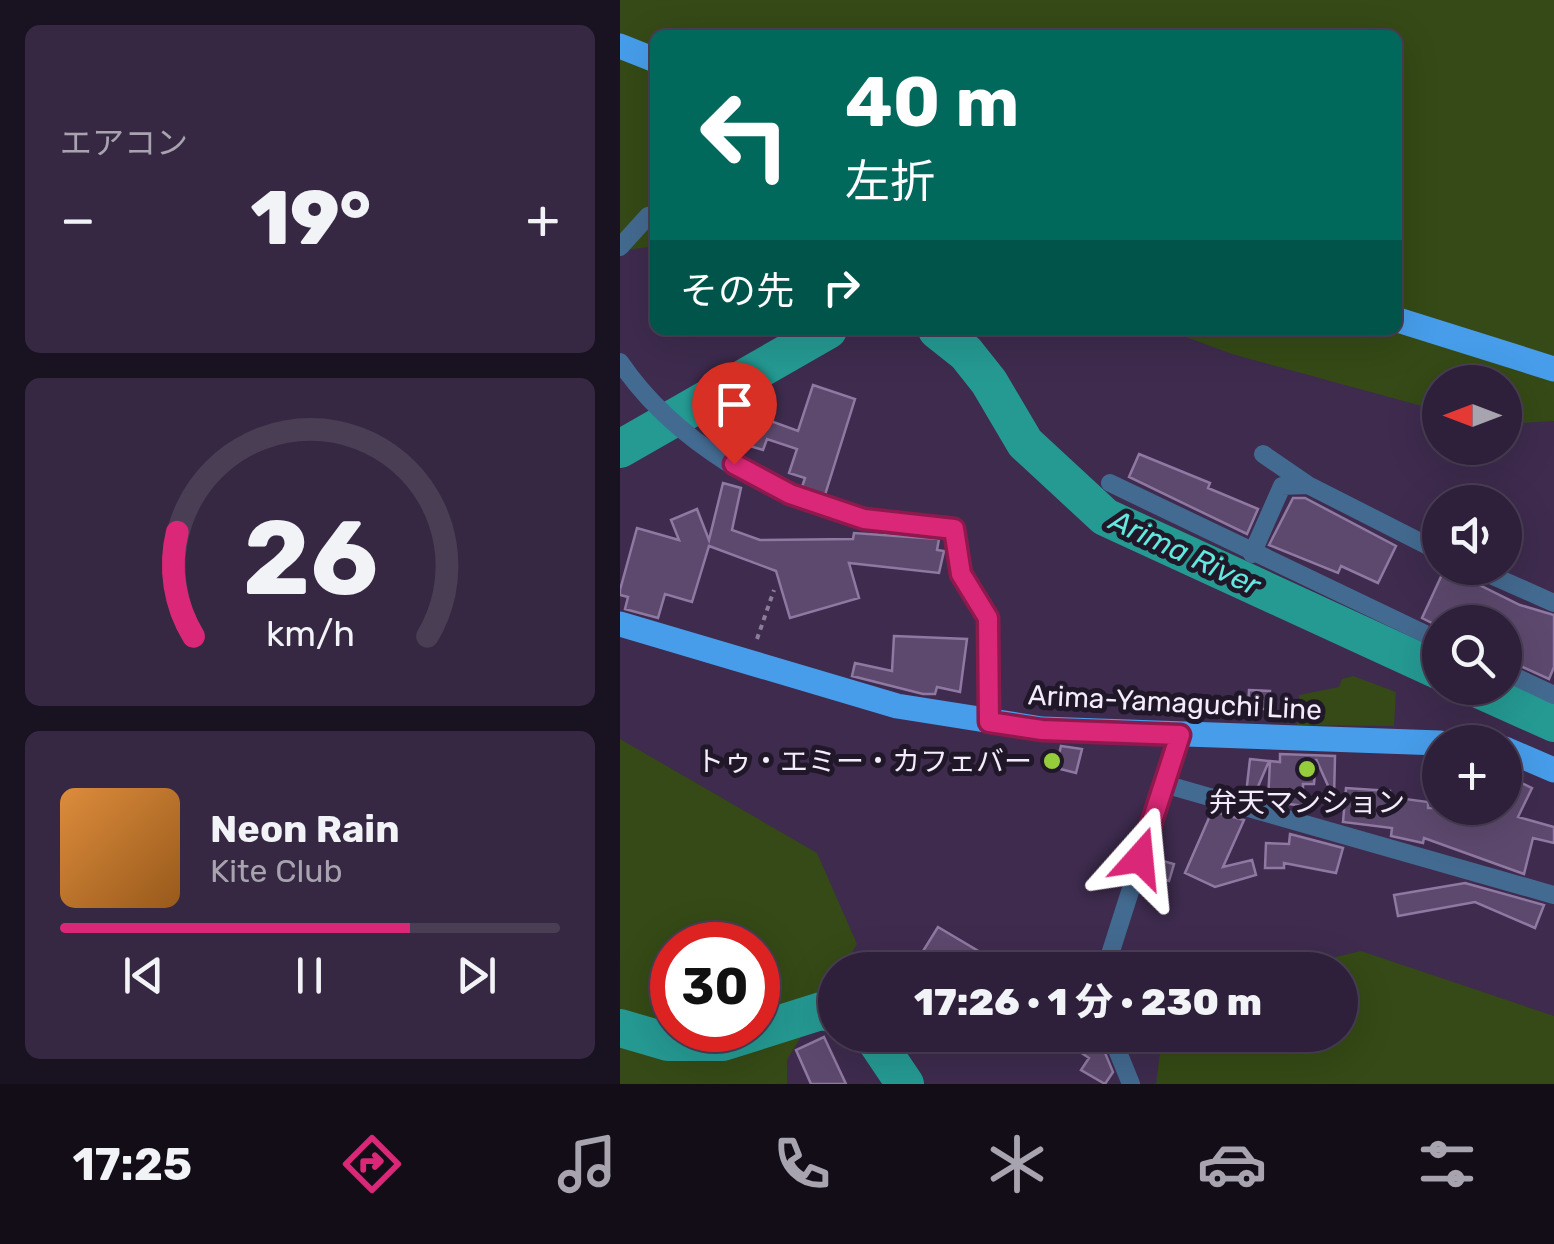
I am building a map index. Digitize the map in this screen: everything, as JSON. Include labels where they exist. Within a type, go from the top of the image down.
[{"type":"main road","points":[[620,46],[650,58]]},
{"type":"main road","points":[[1402,321],[1554,369]]},
{"type":"main road","name":"Arima-Yamaguchi Line","points":[[620,624],[898,706],[1042,730],[1422,742]]},
{"type":"main road","points":[[1522,756],[1554,770]]},
{"type":"street","points":[[620,248],[650,215]]},
{"type":"street","points":[[620,362],[632,380],[706,450],[790,494],[864,519],[954,529],[961,574],[988,618],[989,722]]},
{"type":"street","points":[[1262,454],[1308,485],[1422,543]]},
{"type":"street","points":[[1110,483],[1422,633]]},
{"type":"street","points":[[1252,554],[1282,486],[1308,485]]},
{"type":"street","points":[[1513,585],[1554,603]]},
{"type":"street","points":[[1522,680],[1554,694]]},
{"type":"street","points":[[1110,952],[1180,735]]},
{"type":"street","points":[[1164,784],[1554,896]]},
{"type":"street","points":[[1118,1052],[1130,1084]]},
{"type":"path","points":[[749,662],[774,590]]},
{"type":"green space","points":[[620,0],[1554,0],[1554,421],[1522,423],[1522,365],[1422,365],[1422,406],[1232,354],[1181,335],[1402,335],[1402,30],[650,30],[650,247],[620,251]]},
{"type":"green space","points":[[1353,676],[1396,692],[1394,726],[1297,725],[1299,695],[1339,687],[1342,679]]},
{"type":"green space","points":[[620,739],[817,853],[857,944],[852,952],[818,952],[818,1008],[787,1060],[787,1084],[620,1084]]},
{"type":"green space","points":[[1357,952],[1554,1016],[1554,1084],[1156,1084],[1161,1052],[1358,1052]]},
{"type":"building","points":[[813,385],[855,399],[825,495],[802,487],[805,478],[789,473],[797,449],[767,439],[763,450],[743,444],[754,415],[798,431]]},
{"type":"building","points":[[1139,454],[1210,483],[1208,488],[1258,509],[1247,534],[1129,477]]},
{"type":"building","points":[[723,483],[741,488],[732,530],[760,540],[853,539],[854,533],[939,539],[937,550],[944,551],[939,573],[849,563],[859,598],[790,618],[776,571],[709,546],[692,602],[665,594],[658,618],[625,609],[628,597],[620,595],[620,590],[637,528],[679,540],[671,520],[697,509],[709,540]]},
{"type":"building","points":[[1293,498],[1305,498],[1396,546],[1378,583],[1341,566],[1338,573],[1269,545]]},
{"type":"building","points":[[1437,585],[1479,585],[1520,605],[1428,605]]},
{"type":"building","points":[[1522,606],[1554,615],[1554,667],[1549,679],[1522,667]]},
{"type":"building","points":[[894,636],[967,639],[960,692],[937,687],[935,694],[923,694],[852,676],[855,663],[892,671]]},
{"type":"building","points":[[1249,690],[1270,691],[1270,709],[1248,709]]},
{"type":"building","points":[[1061,746],[1082,749],[1076,773],[1060,769],[1057,763]]},
{"type":"building","name":"弁天マンション","points":[[1280,754],[1335,756],[1334,799],[1316,759],[1314,784],[1303,784],[1303,806],[1268,801],[1270,761],[1280,762]]},
{"type":"building","points":[[1250,759],[1269,761],[1254,796],[1246,794]]},
{"type":"building","points":[[1522,783],[1532,788],[1522,809]]},
{"type":"building","points":[[1346,788],[1390,791],[1390,797],[1422,801],[1422,825],[1522,825],[1522,818],[1554,827],[1554,843],[1533,838],[1524,874],[1424,838],[1423,843],[1391,836],[1392,828],[1343,822]]},
{"type":"building","points":[[1212,811],[1244,820],[1223,867],[1252,860],[1256,875],[1215,887],[1185,873]]},
{"type":"building","points":[[1290,834],[1343,848],[1336,873],[1284,863],[1284,868],[1265,868],[1266,843],[1289,844]]},
{"type":"building","points":[[1156,859],[1174,864],[1169,881],[1151,876]]},
{"type":"building","points":[[1465,883],[1544,905],[1535,928],[1475,902],[1398,916],[1394,895]]},
{"type":"building","points":[[938,927],[980,952],[922,952]]},
{"type":"building","points":[[818,1040],[818,1052],[831,1052],[846,1084],[811,1084],[796,1050]]},
{"type":"building","points":[[1080,1052],[1105,1052],[1113,1072],[1105,1084],[1081,1070],[1089,1058]]},
{"type":"waterway","name":"Arima River","points":[[620,449],[819,335]]},
{"type":"waterway","name":"Arima River","points":[[943,335],[966,353],[989,382],[1025,443],[1105,517],[1422,663]]},
{"type":"waterway","name":"Arima River","points":[[1514,705],[1554,723]]},
{"type":"waterway","points":[[620,1028],[668,1042],[723,1042],[818,1012]]},
{"type":"waterway","points":[[883,1052],[905,1084]]},
{"type":"place","name":"トゥ・エミー・カフェバー","points":[[1052,761]]},
{"type":"place","name":"弁天マンション","points":[[1307,769]]},
{"type":"route","points":[[734,464],[790,494],[864,519],[950,525],[954,529],[961,574],[988,618],[989,722],[1042,730],[1180,735],[1140,858]]}]
